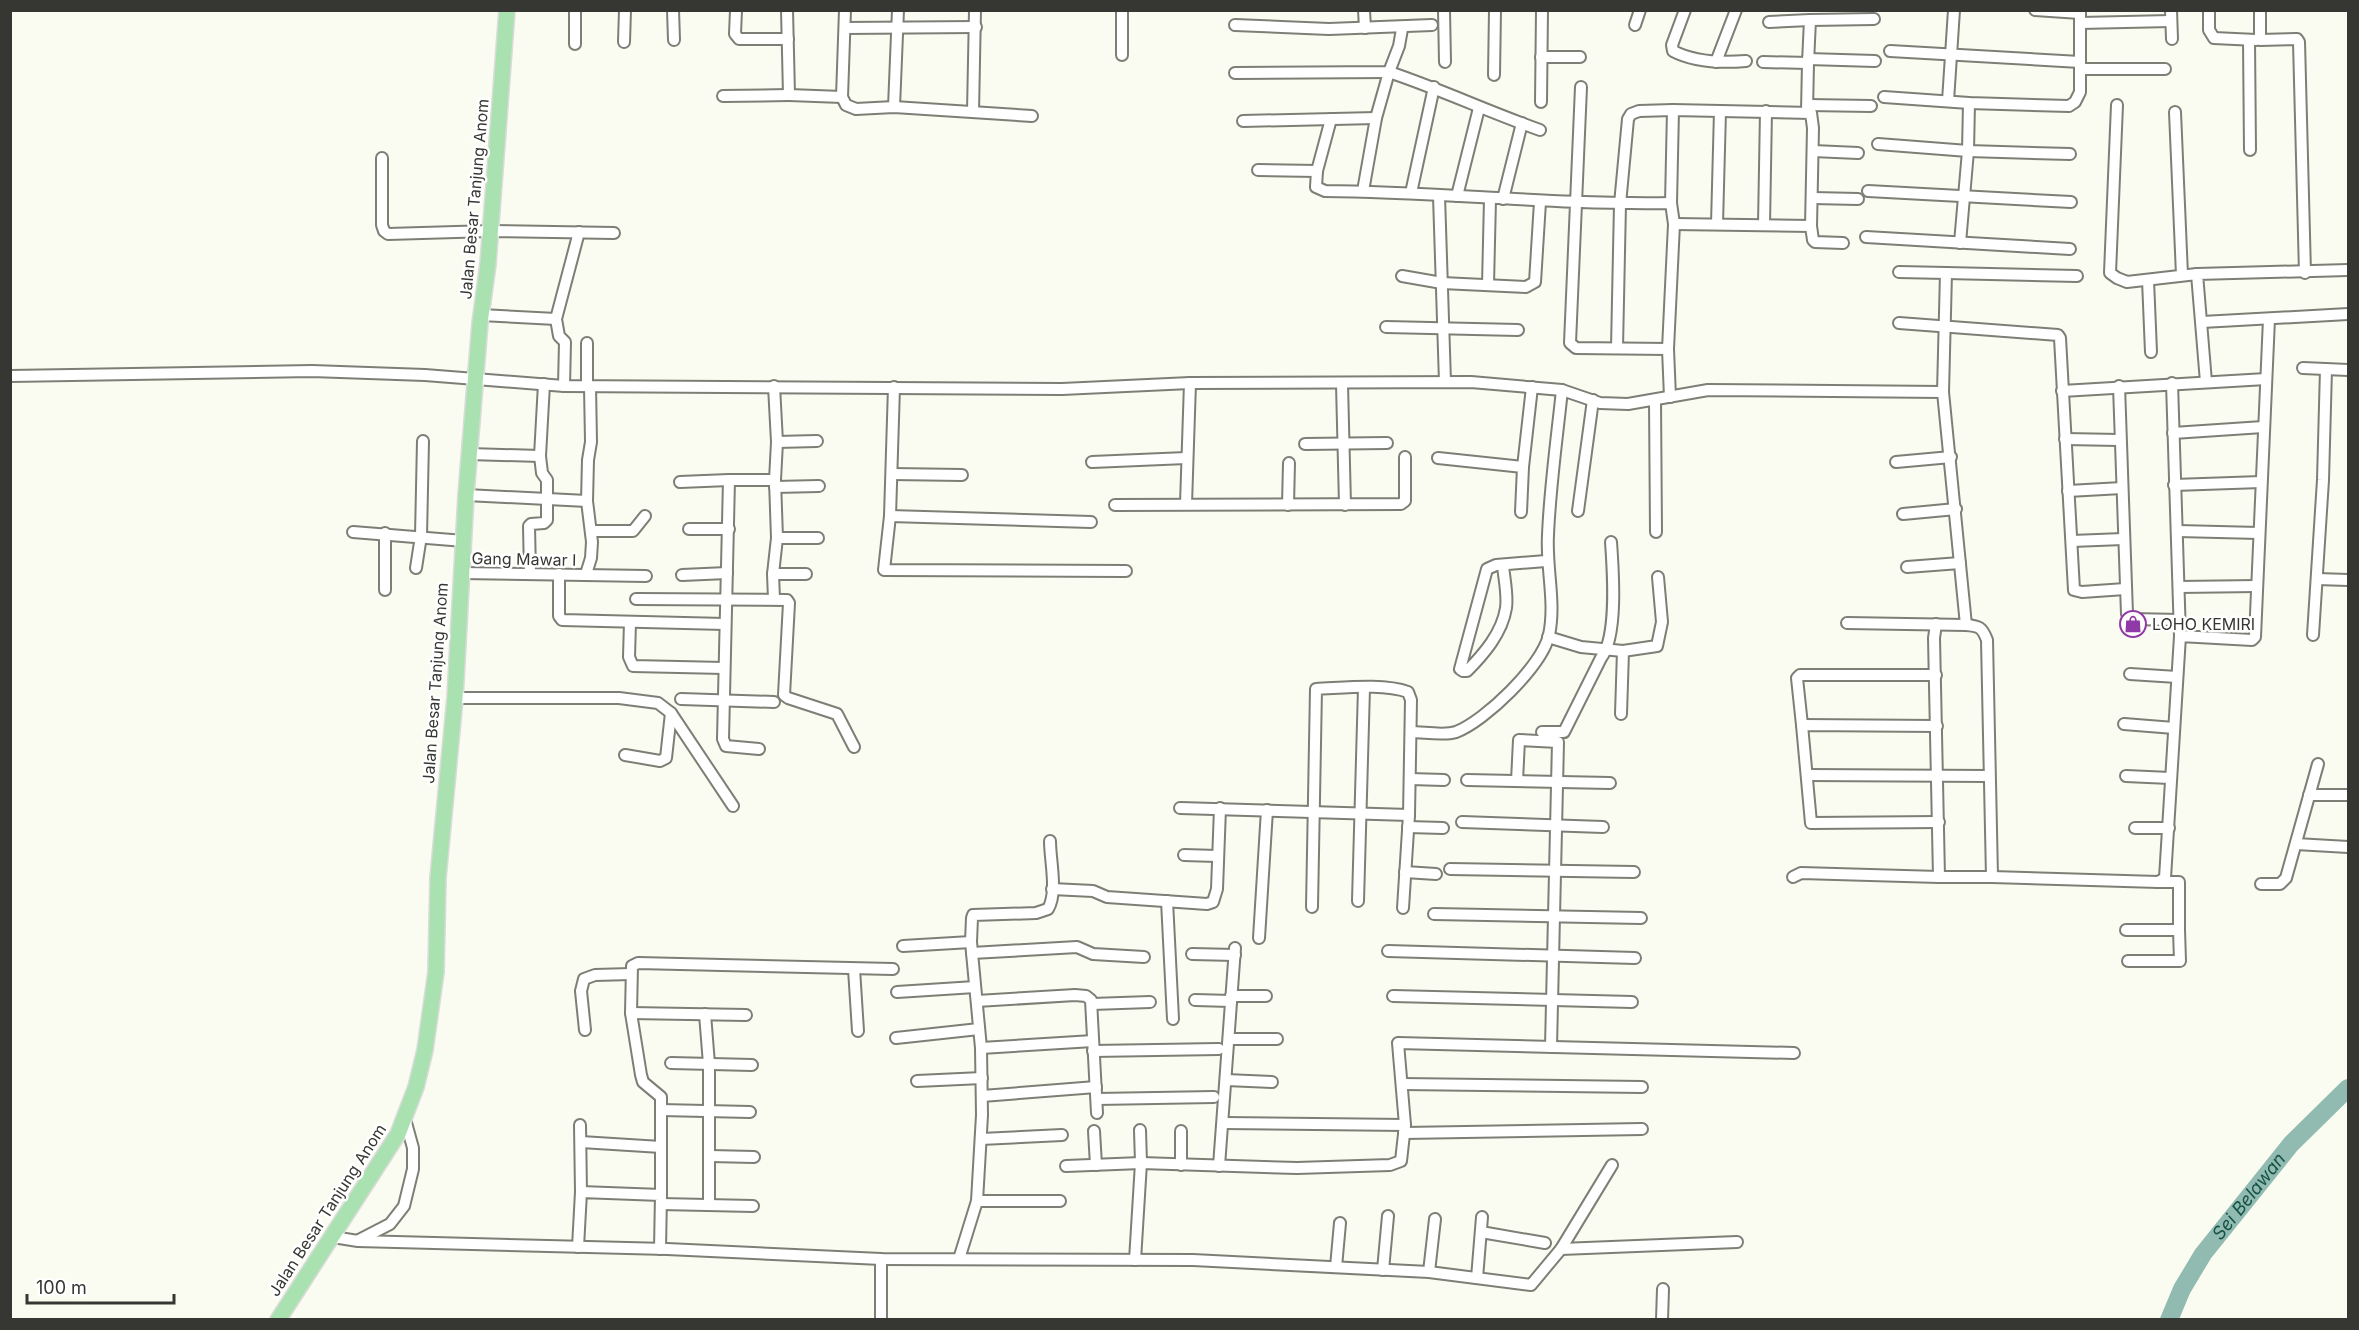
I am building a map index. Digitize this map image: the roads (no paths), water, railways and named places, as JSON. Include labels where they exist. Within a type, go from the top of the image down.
[{"type":"main road","name":"Jalan Besar Tanjung Anom","points":[[278,1320],[398,1134],[422,1068],[435,983],[441,826],[454,698],[469,454],[490,231],[507,10]]},
{"type":"street","points":[[575,10],[575,44]]},
{"type":"street","points":[[624,42],[625,10]]},
{"type":"street","points":[[673,10],[674,40]]},
{"type":"street","points":[[735,10],[735,34],[739,39],[788,39]]},
{"type":"street","points":[[787,10],[789,95]]},
{"type":"street","points":[[845,10],[842,97],[846,105],[856,109],[894,107],[1032,116]]},
{"type":"street","points":[[894,107],[898,10]]},
{"type":"street","points":[[973,112],[975,10]]},
{"type":"street","points":[[1122,10],[1122,55]]},
{"type":"street","points":[[1364,10],[1365,28]]},
{"type":"street","points":[[1444,10],[1444,62]]},
{"type":"street","points":[[1494,75],[1495,10]]},
{"type":"street","points":[[1541,102],[1542,10]]},
{"type":"street","points":[[1635,25],[1640,10]]},
{"type":"street","points":[[1685,10],[1672,45],[1673,51],[1684,56],[1716,62],[1746,61]]},
{"type":"street","points":[[1716,62],[1736,10]]},
{"type":"street","points":[[1948,101],[1954,10]]},
{"type":"street","points":[[2035,10],[2079,16],[2171,16],[2172,39]]},
{"type":"street","points":[[2209,10],[2211,36],[2221,39],[2297,39],[2299,42],[2306,273]]},
{"type":"street","points":[[2250,150],[2255,40],[2260,10]]},
{"type":"street","points":[[1884,97],[1969,103],[2069,106],[2075,102],[2080,92],[2079,16]]},
{"type":"street","points":[[1769,22],[1874,19]]},
{"type":"street","points":[[1810,20],[1808,108],[1812,116],[1812,240],[1843,243]]},
{"type":"street","points":[[1234,25],[1365,28],[1432,25]]},
{"type":"street","points":[[845,28],[976,27]]},
{"type":"street","points":[[1364,191],[1376,118],[1399,46],[1402,29],[1399,27]]},
{"type":"street","points":[[1890,51],[1951,53],[2079,65],[2165,69]]},
{"type":"street","points":[[1541,57],[1580,57]]},
{"type":"street","points":[[1763,62],[1875,61]]},
{"type":"street","points":[[1235,73],[1389,72],[1434,87],[1479,108],[1540,130]]},
{"type":"street","points":[[1411,193],[1434,87]]},
{"type":"street","points":[[1581,87],[1570,343],[1576,348],[1668,349]]},
{"type":"street","points":[[723,96],[842,97]]},
{"type":"street","points":[[1960,243],[1968,151],[1969,103]]},
{"type":"street","points":[[2117,105],[2110,273],[2121,280],[2148,280],[2197,274],[2306,273],[2349,270]]},
{"type":"street","points":[[1617,348],[1620,204],[1628,119],[1631,114],[1639,111],[1766,111],[1871,106]]},
{"type":"street","points":[[1457,196],[1479,108]]},
{"type":"street","points":[[1670,397],[1668,349],[1674,224],[1671,203],[1673,110]]},
{"type":"street","points":[[1717,224],[1720,111]]},
{"type":"street","points":[[1764,225],[1766,111]]},
{"type":"street","points":[[2175,112],[2182,275]]},
{"type":"street","points":[[1243,121],[1376,118]]},
{"type":"street","points":[[1331,119],[1317,171],[1316,187],[1325,191],[1411,193],[1540,202],[1671,203]]},
{"type":"street","points":[[1503,199],[1522,123]]},
{"type":"street","points":[[1878,144],[1968,151],[2070,154]]},
{"type":"street","points":[[1813,151],[1858,153]]},
{"type":"street","points":[[382,158],[382,225],[388,234],[490,231],[614,233]]},
{"type":"street","points":[[1258,170],[1317,171]]},
{"type":"street","points":[[1868,191],[2071,202]]},
{"type":"street","points":[[1439,196],[1444,382]]},
{"type":"street","points":[[1813,198],[1858,199]]},
{"type":"street","points":[[1488,285],[1490,199]]},
{"type":"street","points":[[1402,276],[1442,283],[1526,287],[1535,282],[1540,202]]},
{"type":"street","points":[[1674,224],[1811,226]]},
{"type":"street","points":[[564,386],[565,342],[559,336],[556,319],[579,232]]},
{"type":"street","points":[[1866,237],[2070,249]]},
{"type":"street","points":[[1899,272],[2077,276]]},
{"type":"street","points":[[1946,273],[1943,392],[1966,625]]},
{"type":"street","points":[[2197,274],[2206,382]]},
{"type":"street","points":[[2148,280],[2151,352]]},
{"type":"street","points":[[2202,322],[2349,314]]},
{"type":"street","points":[[481,315],[556,319]]},
{"type":"street","points":[[2180,636],[2254,640],[2269,319]]},
{"type":"street","points":[[1899,323],[2058,335],[2060,338],[2074,590],[2082,592],[2125,590]]},
{"type":"street","points":[[1386,327],[1518,330]]},
{"type":"street","points":[[586,574],[591,558],[591,531],[587,501],[591,442],[587,343]]},
{"type":"street","points":[[2303,368],[2349,370]]},
{"type":"street","points":[[2313,635],[2326,369]]},
{"type":"street","points":[[10,376],[312,371],[425,375],[564,386],[1062,389],[1190,383],[1444,382],[1562,390],[1593,400],[1628,404],[1726,390],[1943,392]]},
{"type":"street","points":[[2062,391],[2266,379]]},
{"type":"street","points":[[1186,504],[1190,383]]},
{"type":"street","points":[[2158,882],[2164,878],[2166,873],[2180,636],[2172,383]]},
{"type":"street","points":[[530,574],[529,526],[545,522],[548,498],[547,480],[542,473],[540,456],[544,384]]},
{"type":"street","points":[[1342,384],[1345,505]]},
{"type":"street","points":[[774,386],[777,441],[775,483],[777,538],[773,574],[774,599]]},
{"type":"street","points":[[2119,386],[2125,590],[2129,618],[2180,620]]},
{"type":"street","points":[[894,387],[890,516],[884,570],[1126,571]]},
{"type":"street","points":[[1521,512],[1523,467],[1532,387]]},
{"type":"street","points":[[1411,732],[1454,733],[1467,726],[1497,704],[1523,678],[1534,664],[1548,637],[1552,597],[1546,561],[1550,492],[1562,390]]},
{"type":"street","points":[[1578,511],[1593,400]]},
{"type":"street","points":[[1655,401],[1656,532]]},
{"type":"street","points":[[2173,433],[2263,427]]},
{"type":"street","points":[[2065,439],[2119,440]]},
{"type":"street","points":[[416,568],[420,536],[423,441]]},
{"type":"street","points":[[777,441],[818,441]]},
{"type":"street","points":[[1305,444],[1387,443]]},
{"type":"street","points":[[469,454],[540,456]]},
{"type":"street","points":[[1115,505],[1390,506],[1405,501],[1405,457]]},
{"type":"street","points":[[1896,462],[1951,457]]},
{"type":"street","points":[[1092,462],[1186,458]]},
{"type":"street","points":[[1438,458],[1523,467]]},
{"type":"street","points":[[1288,505],[1289,463]]},
{"type":"street","points":[[892,474],[962,475]]},
{"type":"street","points":[[729,480],[723,743],[732,747],[759,749]]},
{"type":"street","points":[[680,482],[729,480],[819,486]]},
{"type":"street","points":[[2174,485],[2261,482]]},
{"type":"street","points":[[2068,491],[2122,489]]},
{"type":"street","points":[[466,495],[587,501]]},
{"type":"street","points":[[1903,514],[1956,509]]},
{"type":"street","points":[[591,531],[633,531],[645,516]]},
{"type":"street","points":[[890,516],[1091,522]]},
{"type":"street","points":[[689,529],[729,529]]},
{"type":"street","points":[[2178,531],[2259,533]]},
{"type":"street","points":[[353,532],[464,541]]},
{"type":"street","points":[[385,533],[385,590]]},
{"type":"street","points":[[777,538],[818,538]]},
{"type":"street","points":[[2072,541],[2123,539]]},
{"type":"street","points":[[1542,732],[1564,732],[1601,658],[1608,649],[1613,590],[1611,542]]},
{"type":"street","points":[[1503,565],[1506,608],[1497,634],[1485,653],[1467,671],[1463,671],[1460,669],[1487,569],[1492,566],[1546,561]]},
{"type":"street","points":[[1907,567],[1960,563]]},
{"type":"street","name":"Gang Mawar I","points":[[462,573],[646,576]]},
{"type":"street","points":[[682,575],[727,573]]},
{"type":"street","points":[[559,574],[559,616],[562,620],[725,624]]},
{"type":"street","points":[[773,574],[806,574]]},
{"type":"street","points":[[1548,637],[1581,647],[1623,651],[1657,646],[1662,622],[1658,577]]},
{"type":"street","points":[[2317,579],[2349,580]]},
{"type":"street","points":[[2180,587],[2257,586]]},
{"type":"street","points":[[636,599],[787,600],[789,603],[784,695],[788,699],[837,714],[854,747]]},
{"type":"street","points":[[630,622],[629,657],[633,666],[723,668]]},
{"type":"street","points":[[1846,623],[1966,625],[1983,629],[1987,640],[1992,877]]},
{"type":"street","points":[[1936,624],[1934,638],[1939,877]]},
{"type":"street","points":[[1621,714],[1623,651]]},
{"type":"street","points":[[2130,674],[2177,677]]},
{"type":"street","points":[[1936,675],[1800,675],[1797,678],[1809,818],[1813,824],[1939,822]]},
{"type":"street","points":[[1358,901],[1364,688]]},
{"type":"street","points":[[1312,907],[1316,689],[1364,688],[1401,689],[1408,692],[1411,700],[1409,815],[1403,908]]},
{"type":"street","points":[[454,698],[619,699],[658,703],[671,713],[733,806]]},
{"type":"street","points":[[681,699],[774,702]]},
{"type":"street","points":[[624,755],[660,761],[666,758],[671,713]]},
{"type":"street","points":[[2124,724],[2174,728]]},
{"type":"street","points":[[1802,725],[1937,726]]},
{"type":"street","points":[[1517,781],[1519,740],[1558,742],[1551,1047]]},
{"type":"street","points":[[2261,884],[2283,882],[2318,764]]},
{"type":"street","points":[[1807,775],[1989,776]]},
{"type":"street","points":[[2126,776],[2170,778]]},
{"type":"street","points":[[1410,779],[1444,780]]},
{"type":"street","points":[[1467,780],[1610,783]]},
{"type":"street","points":[[2309,795],[2349,795]]},
{"type":"street","points":[[1180,808],[1409,815]]},
{"type":"street","points":[[1052,889],[1093,891],[1107,897],[1207,904],[1213,902],[1217,889],[1220,808]]},
{"type":"street","points":[[1259,938],[1267,810]]},
{"type":"street","points":[[1462,822],[1604,827]]},
{"type":"street","points":[[1408,827],[1443,828]]},
{"type":"street","points":[[2134,828],[2169,828]]},
{"type":"street","points":[[959,1259],[977,1201],[981,1139],[981,1048],[971,942],[973,915],[1043,912],[1048,909],[1051,904],[1052,889],[1050,841]]},
{"type":"street","points":[[2296,844],[2349,848]]},
{"type":"street","points":[[1184,855],[1217,856]]},
{"type":"street","points":[[1450,869],[1634,872]]},
{"type":"street","points":[[1405,872],[1436,874]]},
{"type":"street","points":[[1793,877],[1801,873],[2180,882],[2180,961],[2128,961]]},
{"type":"street","points":[[1167,901],[1173,1019]]},
{"type":"street","points":[[1434,914],[1641,918]]},
{"type":"street","points":[[2126,930],[2179,930]]},
{"type":"street","points":[[903,946],[971,942]]},
{"type":"street","points":[[972,953],[1077,946],[1093,954],[1144,957]]},
{"type":"street","points":[[1192,954],[1235,951],[1219,1166]]},
{"type":"street","points":[[1388,951],[1635,958]]},
{"type":"street","points":[[660,1249],[662,1110],[660,1094],[643,1082],[641,1075],[631,1013],[632,966],[638,963],[893,969]]},
{"type":"street","points":[[854,969],[858,1031]]},
{"type":"street","points":[[585,1030],[581,991],[584,979],[595,975],[631,974]]},
{"type":"street","points":[[897,992],[975,987]]},
{"type":"street","points":[[977,1001],[1086,996],[1092,1004],[1097,1113]]},
{"type":"street","points":[[1195,1000],[1266,996]]},
{"type":"street","points":[[1393,996],[1632,1002]]},
{"type":"street","points":[[1092,1004],[1150,1002]]},
{"type":"street","points":[[631,1013],[746,1015]]},
{"type":"street","points":[[705,1014],[710,1111],[709,1204]]},
{"type":"street","points":[[896,1038],[979,1029]]},
{"type":"street","points":[[1229,1039],[1277,1039]]},
{"type":"street","points":[[1066,1166],[1142,1164],[1297,1168],[1390,1165],[1401,1161],[1404,1129],[1398,1043],[1794,1053]]},
{"type":"street","points":[[981,1048],[1093,1046],[1219,1049]]},
{"type":"street","points":[[671,1063],[752,1065]]},
{"type":"street","points":[[917,1081],[982,1078]]},
{"type":"street","points":[[1226,1080],[1272,1082]]},
{"type":"street","points":[[1402,1084],[1642,1088]]},
{"type":"street","points":[[982,1096],[1096,1093],[1214,1097]]},
{"type":"street","points":[[662,1110],[750,1112]]},
{"type":"street","points":[[358,1241],[390,1224],[404,1206],[413,1169],[413,1148],[405,1119]]},
{"type":"street","points":[[1224,1123],[1404,1129],[1642,1129]]},
{"type":"street","points":[[578,1247],[581,1191],[580,1125]]},
{"type":"street","points":[[1135,1260],[1142,1164],[1140,1130]]},
{"type":"street","points":[[1094,1131],[1096,1165]]},
{"type":"street","points":[[1181,1131],[1181,1165]]},
{"type":"street","points":[[981,1139],[1062,1135]]},
{"type":"street","points":[[580,1142],[661,1147]]},
{"type":"street","points":[[710,1156],[754,1156]]},
{"type":"street","points":[[333,1237],[358,1241],[660,1249],[881,1259],[1193,1260],[1429,1272],[1531,1284],[1561,1249],[1612,1165]]},
{"type":"street","points":[[581,1191],[709,1204],[753,1206]]},
{"type":"street","points":[[977,1201],[1060,1201]]},
{"type":"street","points":[[1383,1270],[1388,1215]]},
{"type":"street","points":[[1477,1278],[1482,1217]]},
{"type":"street","points":[[1429,1272],[1435,1219]]},
{"type":"street","points":[[1336,1267],[1340,1223]]},
{"type":"street","points":[[1481,1232],[1545,1243]]},
{"type":"street","points":[[1561,1249],[1737,1242]]},
{"type":"street","points":[[881,1259],[881,1320]]},
{"type":"street","points":[[1662,1320],[1663,1289]]},
{"type":"waterway","name":"Sei Belawan","points":[[2169,1320],[2182,1289],[2203,1254],[2291,1144],[2348,1088]]},
{"type":"place","name":"LOHO KEMIRI","points":[[2133,624]]}]
